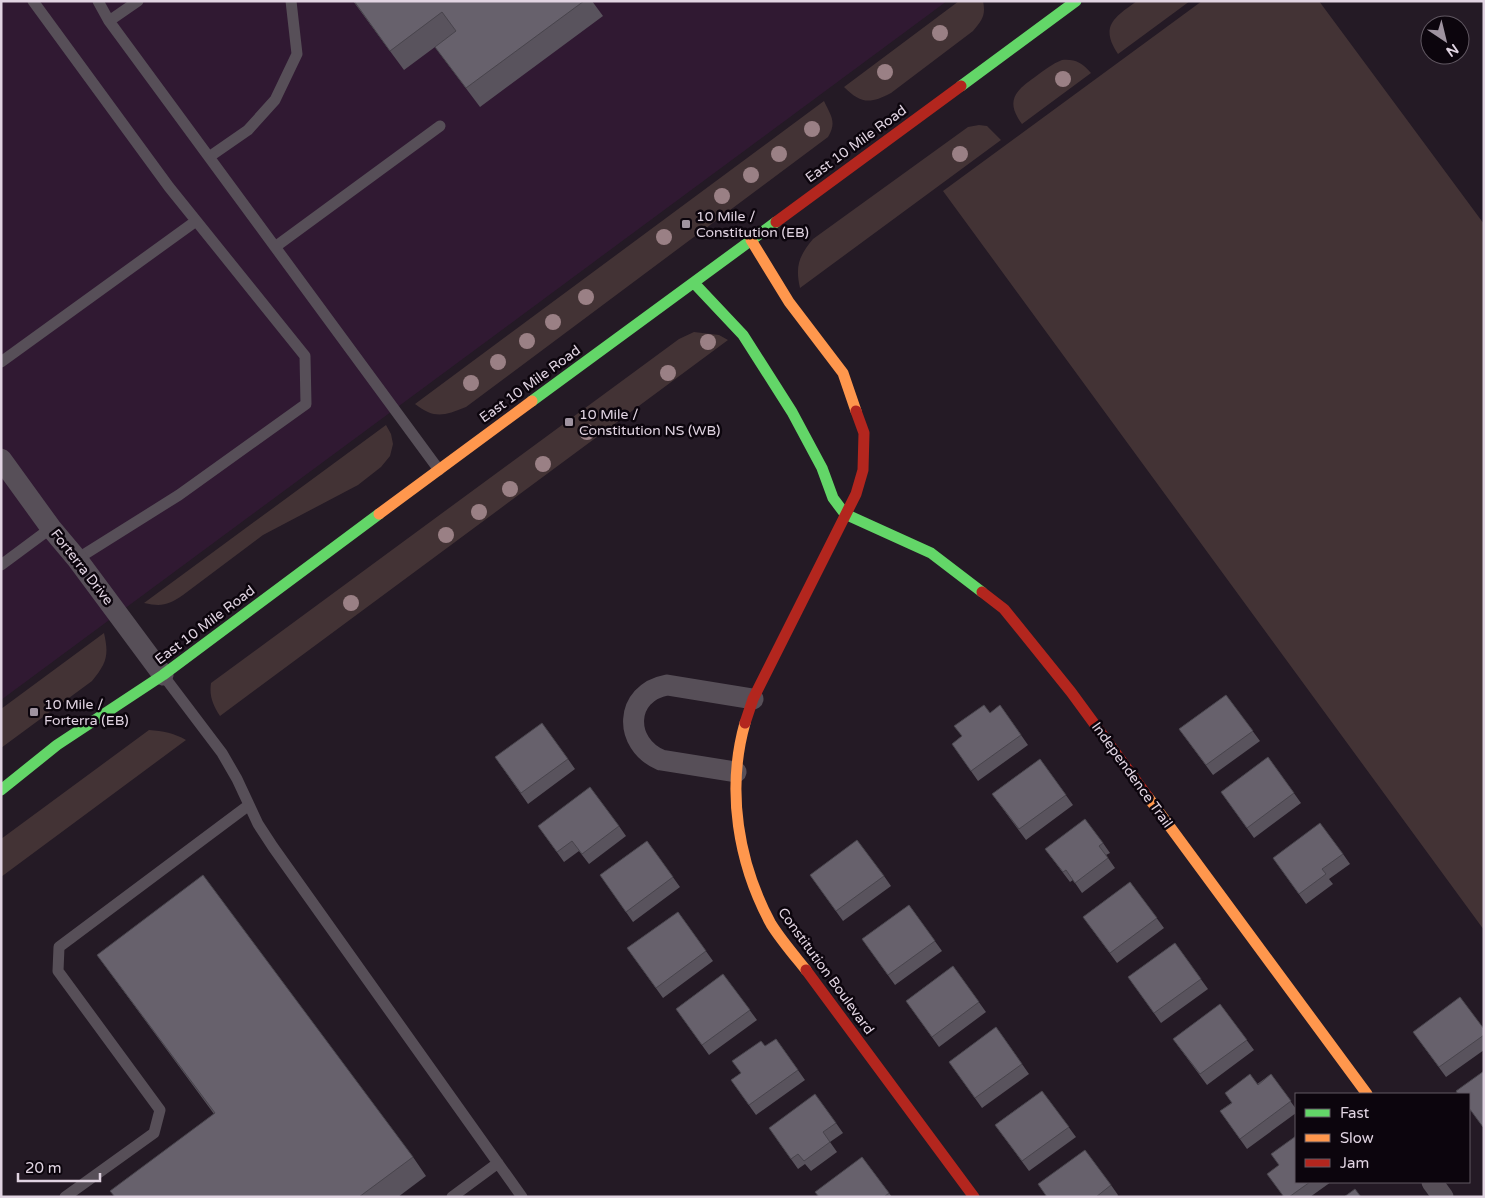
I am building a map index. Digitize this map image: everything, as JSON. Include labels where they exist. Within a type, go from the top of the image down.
[{"type":"street","name":"East 10 Mile Road","points":[[1,790],[57,745],[163,675],[545,391],[1076,1]]},
{"type":"street","name":"Constitution Boulevard","points":[[751,240],[789,302],[843,373],[864,433],[863,470],[856,494],[753,699],[742,735],[736,772],[737,822],[746,861],[756,892],[772,926],[974,1197]]},
{"type":"street","points":[[694,283],[743,335],[792,412],[822,468],[833,498],[845,514]]},
{"type":"street","name":"Forterra Drive","points":[[1,459],[163,675]]},
{"type":"street","name":"Independence Trail","points":[[845,514],[931,553],[1004,609],[1077,700],[1366,1093]]},
{"type":"street","points":[[736,772],[662,760],[651,756],[644,749],[634,728],[636,707],[649,692],[658,687],[667,686],[753,699]]},
{"type":"street","points":[[1433,1183],[1443,1197]]},
{"type":"lane","points":[[33,1],[169,187],[305,356],[306,404],[180,496],[77,559]]},
{"type":"lane","points":[[98,1],[109,21],[439,470]]},
{"type":"lane","points":[[109,21],[138,1]]},
{"type":"lane","points":[[209,157],[248,130],[275,100],[297,54],[291,1]]},
{"type":"lane","points":[[275,247],[440,126]]},
{"type":"lane","points":[[1,362],[196,221]]},
{"type":"lane","points":[[1,565],[52,528]]},
{"type":"lane","points":[[163,675],[222,753],[237,779],[258,824],[273,847],[522,1197]]},
{"type":"lane","points":[[65,1197],[154,1133],[160,1110],[58,971],[58,947],[249,804]]},
{"type":"lane","points":[[452,1197],[498,1163]]},
{"type":"shaded area","points":[[1,1],[947,1],[1,700]]},
{"type":"shaded area","points":[[959,1],[983,1],[984,14],[979,24],[973,31],[891,93],[877,99],[866,100],[856,97],[844,87]]},
{"type":"shaded area","points":[[1137,1],[1190,1],[1118,54],[1110,36],[1112,23],[1116,17]]},
{"type":"shaded area","points":[[1202,1],[1319,1],[1484,224],[1484,930],[943,191]]},
{"type":"shaded area","points":[[1062,60],[1078,62],[1091,73],[1022,124],[1013,103],[1018,92],[1028,82]]},
{"type":"shaded area","points":[[824,101],[833,123],[828,137],[466,407],[445,414],[434,414],[415,404]]},
{"type":"shaded area","points":[[987,126],[1001,140],[800,288],[799,262],[813,239],[968,127]]},
{"type":"shaded area","points":[[694,332],[719,335],[728,340],[220,716],[212,700],[211,683],[679,339]]},
{"type":"shaded area","points":[[386,425],[391,434],[393,444],[390,456],[381,467],[358,485],[263,535],[173,601],[160,605],[144,603]]},
{"type":"shaded area","points":[[104,633],[106,653],[104,664],[92,681],[1,748],[1,709]]},
{"type":"shaded area","points":[[149,730],[168,733],[186,740],[1,877],[1,839]]},
{"type":"building","points":[[354,1],[584,1],[466,88],[435,47],[456,31],[442,12],[390,51]]},
{"type":"building","points":[[1226,695],[1253,731],[1206,765],[1179,729]]},
{"type":"building","points":[[984,705],[990,713],[1000,705],[1021,735],[971,771],[952,744],[962,736],[954,726]]},
{"type":"building","points":[[542,723],[568,759],[521,793],[495,757]]},
{"type":"building","points":[[1268,757],[1294,793],[1247,828],[1221,792]]},
{"type":"building","points":[[1040,759],[1066,795],[1019,829],[992,794]]},
{"type":"building","points":[[590,787],[619,826],[582,854],[572,841],[557,852],[538,826]]},
{"type":"building","points":[[1085,819],[1103,843],[1099,846],[1108,858],[1075,883],[1066,870],[1063,872],[1045,849]]},
{"type":"building","points":[[1320,823],[1343,854],[1322,869],[1326,874],[1299,894],[1273,858]]},
{"type":"building","points":[[857,840],[884,876],[836,911],[810,875]]},
{"type":"building","points":[[647,841],[673,877],[626,912],[600,875]]},
{"type":"building","points":[[203,875],[413,1157],[359,1197],[115,1197],[110,1191],[215,1113],[97,955]]},
{"type":"building","points":[[1130,882],[1157,918],[1110,953],[1083,917]]},
{"type":"building","points":[[909,905],[935,941],[888,975],[862,939]]},
{"type":"building","points":[[678,912],[706,951],[656,988],[627,948]]},
{"type":"building","points":[[1175,943],[1201,979],[1154,1013],[1128,977]]},
{"type":"building","points":[[953,966],[979,1002],[932,1037],[906,1001]]},
{"type":"building","points":[[723,974],[750,1010],[702,1045],[676,1009]]},
{"type":"building","points":[[1460,997],[1484,1029],[1484,1035],[1439,1067],[1413,1032]]},
{"type":"building","points":[[1220,1004],[1247,1040],[1200,1074],[1173,1039]]},
{"type":"building","points":[[996,1027],[1022,1064],[975,1098],[949,1062]]},
{"type":"building","points":[[776,1039],[798,1070],[749,1105],[731,1080],[741,1073],[732,1061],[761,1041],[765,1046]]},
{"type":"building","points":[[1484,1071],[1483,1127],[1470,1109],[1470,1093],[1457,1093],[1456,1091]]},
{"type":"building","points":[[1250,1074],[1258,1085],[1271,1074],[1291,1101],[1240,1139],[1220,1111],[1232,1103],[1225,1093]]},
{"type":"building","points":[[1042,1091],[1069,1127],[1022,1161],[995,1125]]},
{"type":"building","points":[[815,1094],[836,1123],[823,1132],[830,1142],[804,1161],[798,1154],[791,1159],[769,1128]]},
{"type":"building","points":[[1295,1137],[1295,1183],[1309,1183],[1289,1197],[1284,1197],[1267,1174],[1279,1165],[1271,1154]]},
{"type":"building","points":[[1085,1150],[1111,1185],[1096,1197],[1047,1197],[1038,1184]]},
{"type":"building","points":[[862,1157],[889,1193],[884,1197],[819,1197],[815,1192]]},
{"type":"building","points":[[1355,1189],[1361,1197],[1344,1197]]},
{"type":"traffic: fast","points":[[961,86],[1076,1]]},
{"type":"traffic: fast","points":[[532,401],[776,222]]},
{"type":"traffic: fast","points":[[694,283],[743,335],[792,412],[822,468],[833,498],[845,514],[931,553],[982,592]]},
{"type":"traffic: fast","points":[[1,790],[57,745],[163,675],[379,514]]},
{"type":"traffic: slow","points":[[751,240],[789,302],[843,373],[856,411]]},
{"type":"traffic: slow","points":[[379,514],[532,401]]},
{"type":"traffic: slow","points":[[745,723],[739,748],[736,774],[738,826],[743,851],[750,876],[771,924],[806,970]]},
{"type":"traffic: slow","points":[[1148,797],[1366,1093]]},
{"type":"traffic: jam","points":[[776,222],[961,86]]},
{"type":"traffic: jam","points":[[745,723],[753,699],[856,494],[863,470],[864,433],[856,411]]},
{"type":"traffic: jam","points":[[982,592],[1004,609],[1071,692],[1148,797]]},
{"type":"traffic: jam","points":[[806,970],[974,1197]]},
{"type":"place","name":"10 Mile / Constitution (EB)","points":[[686,224]]},
{"type":"place","name":"10 Mile / Constitution NS (WB)","points":[[569,422]]},
{"type":"place","name":"10 Mile / Forterra (EB)","points":[[34,712]]}]
